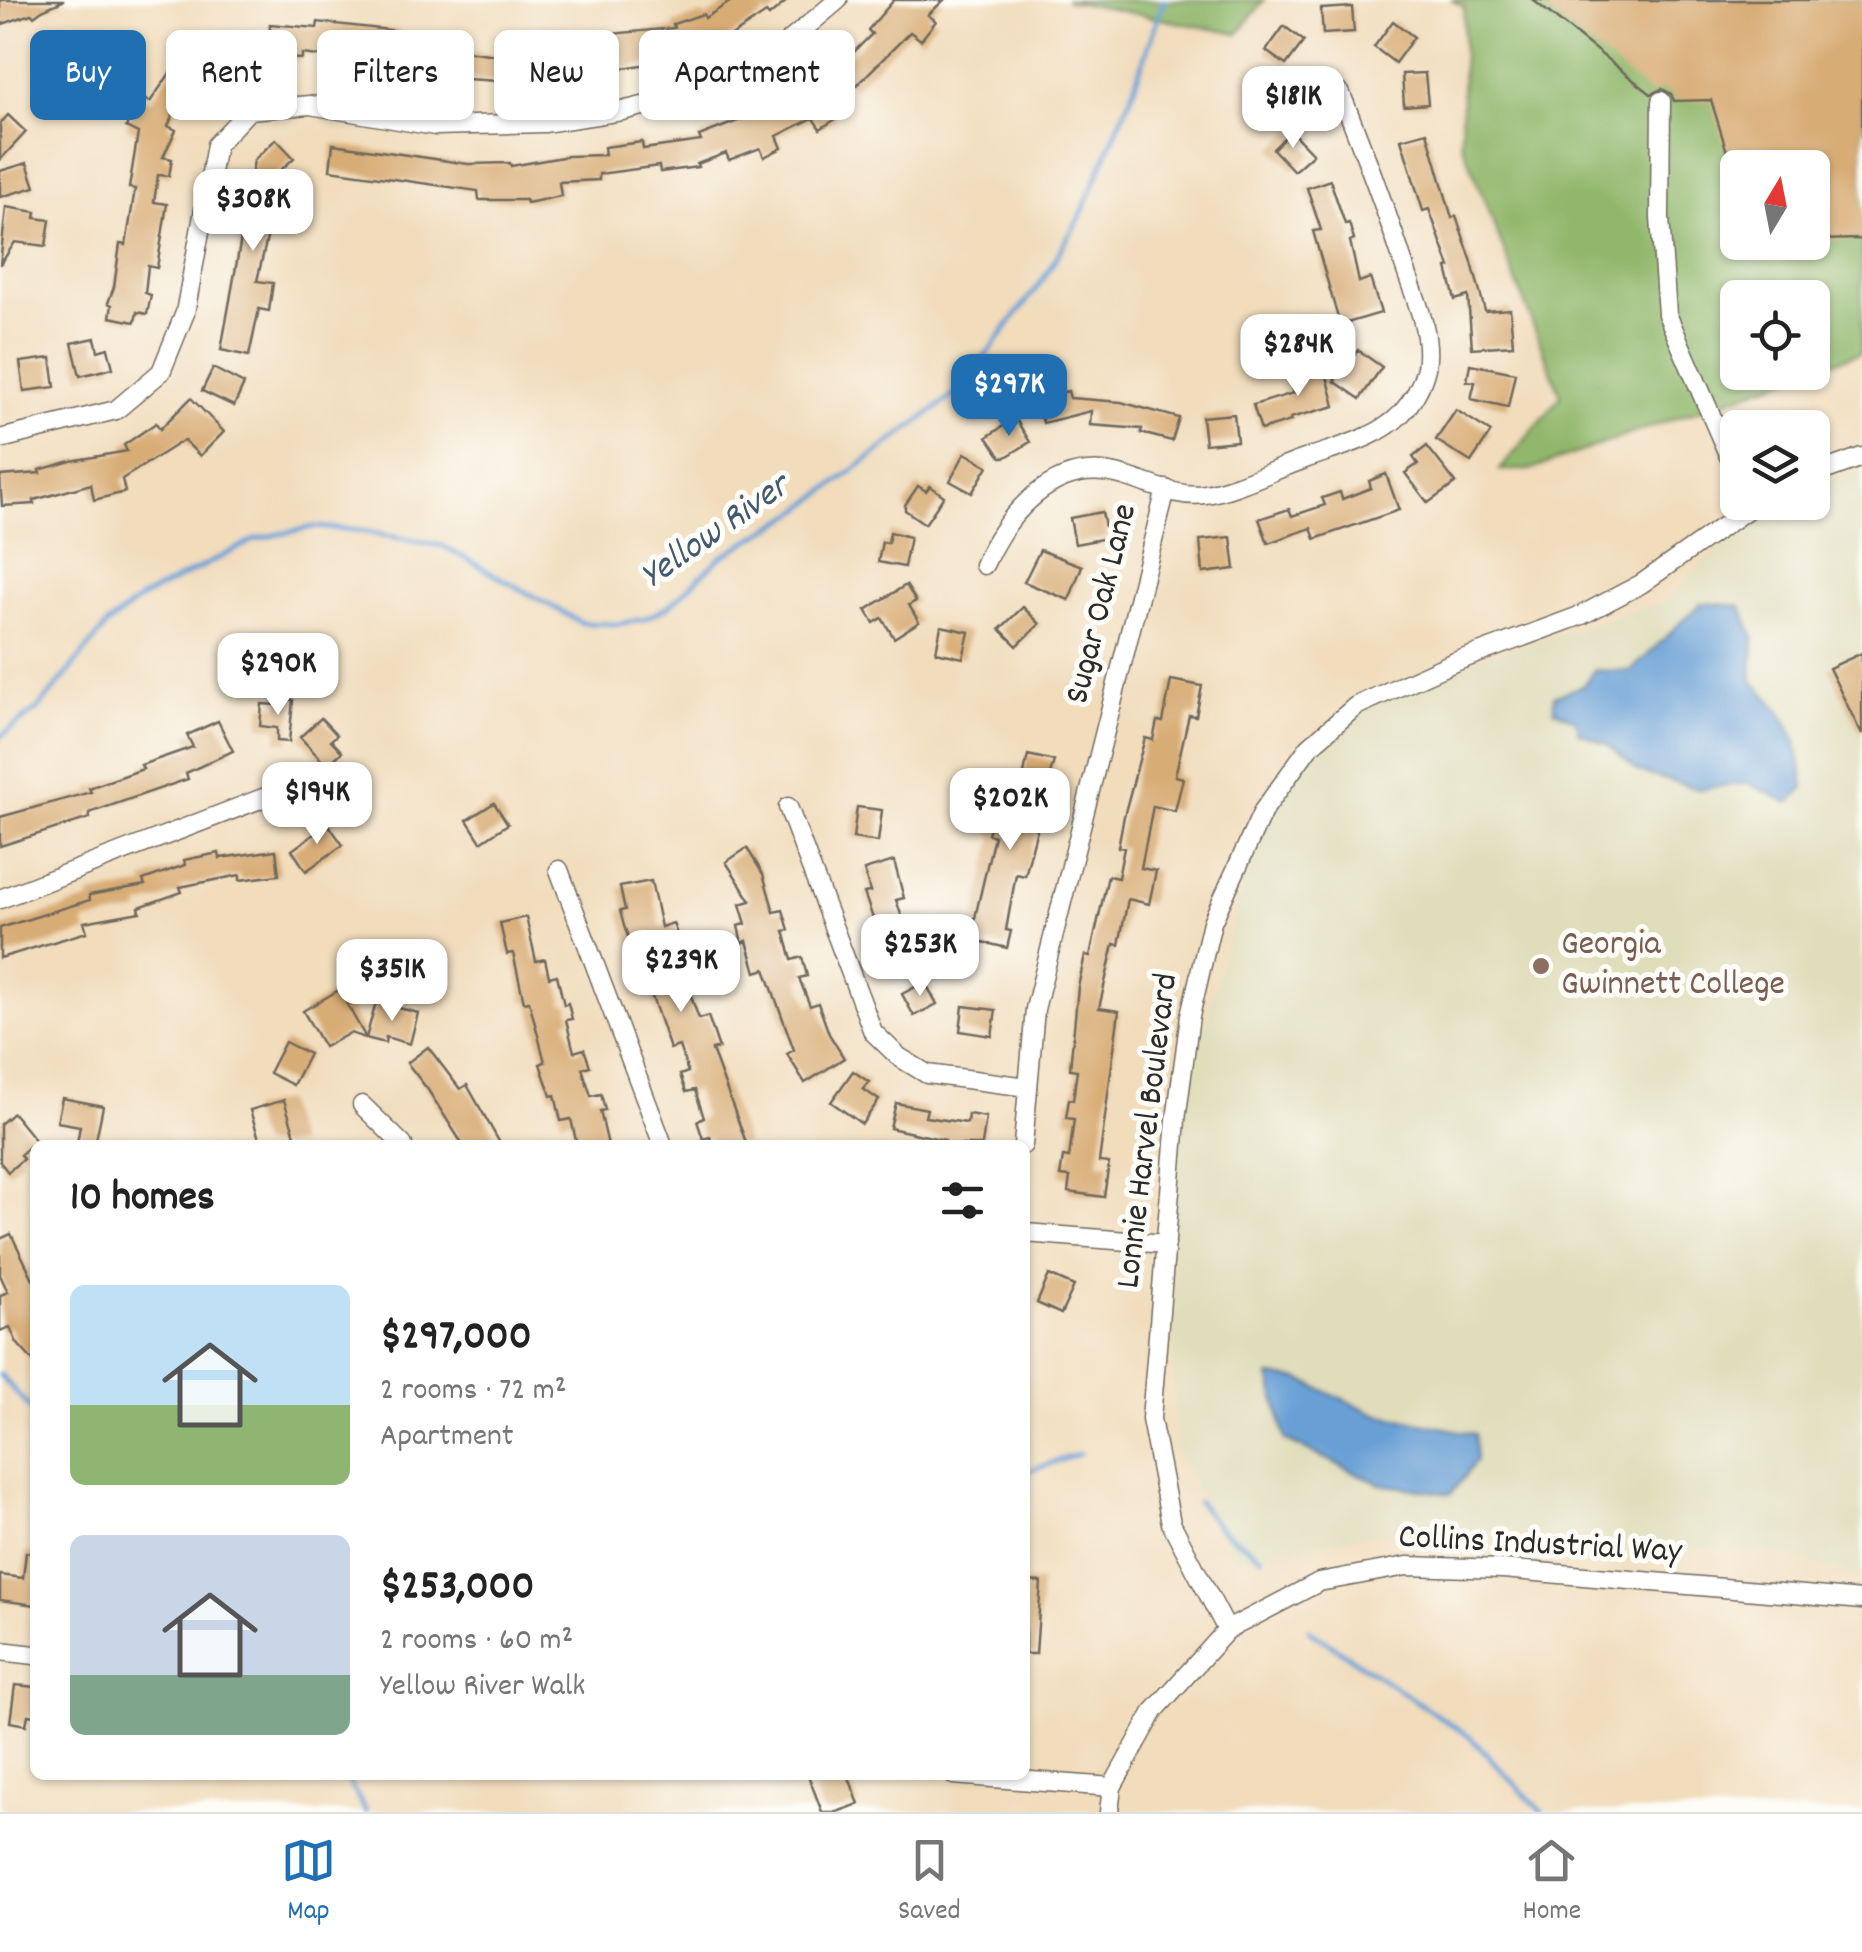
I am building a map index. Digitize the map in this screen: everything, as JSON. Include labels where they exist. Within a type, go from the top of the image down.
[{"type":"street","points":[[0,439],[116,410],[161,372],[185,314],[216,145],[249,110],[310,105],[436,126],[544,124],[622,111],[696,93],[756,70],[838,0]]},
{"type":"street","points":[[984,565],[1010,517],[1047,487],[1069,478],[1112,473],[1166,490],[1203,495],[1388,426],[1400,415],[1420,386],[1426,366],[1426,332],[1383,200],[1341,94]]},
{"type":"street","points":[[1660,102],[1660,218],[1668,314],[1720,435]]},
{"type":"street","points":[[1830,469],[1862,457]]},
{"type":"street","name":"Sugar Oak Lane","points":[[1024,1140],[1035,1009],[1166,490]]},
{"type":"street","name":"Lonnie Harvel Boulevard","points":[[1226,1630],[1170,1523],[1151,1419],[1185,1045],[1212,922],[1263,811],[1309,748],[1356,706],[1381,692],[1582,615],[1641,584],[1730,520]]},
{"type":"street","points":[[0,899],[289,788]]},
{"type":"street","points":[[788,807],[874,1032],[899,1056],[927,1074],[1028,1087]]},
{"type":"street","points":[[560,870],[661,1140]]},
{"type":"street","points":[[362,1104],[398,1140]]},
{"type":"street","points":[[1030,1232],[1166,1244]]},
{"type":"street","name":"Collins Industrial Way","points":[[1226,1630],[1319,1582],[1407,1566],[1503,1570],[1862,1600]]},
{"type":"street","points":[[1109,1812],[1112,1787],[1155,1710],[1226,1630]]},
{"type":"street","points":[[0,1651],[30,1654]]},
{"type":"street","points":[[1021,1780],[1112,1787]]},
{"type":"shaded area","name":"Georgia Gwinnett College","points":[[1862,471],[1862,1576],[1778,1555],[1410,1527],[1235,1559],[1176,1450],[1170,1146],[1271,787],[1380,687],[1664,602],[1747,520],[1830,520],[1830,478]]},
{"type":"green space","points":[[1065,0],[1264,0],[1238,34]]},
{"type":"green space","points":[[1451,0],[1862,0],[1862,352],[1830,363],[1830,280],[1720,280],[1720,390],[1755,390],[1529,470],[1500,470],[1561,396],[1461,141],[1464,7]]},
{"type":"water","points":[[1701,603],[1741,606],[1754,637],[1752,680],[1784,717],[1795,740],[1804,787],[1789,803],[1748,783],[1698,789],[1638,772],[1609,745],[1578,732],[1576,720],[1554,710],[1554,696],[1583,686],[1595,670],[1631,671]]},
{"type":"water","points":[[1270,1376],[1299,1379],[1376,1414],[1475,1434],[1476,1461],[1451,1494],[1380,1484],[1285,1440]]},
{"type":"building","points":[[0,0],[63,1],[34,16],[0,25]]},
{"type":"building","points":[[733,0],[788,0],[769,16],[766,13],[740,30],[653,30],[674,28],[673,24],[703,14],[705,18]]},
{"type":"building","points":[[894,0],[944,0],[928,15],[936,21],[921,40],[910,32],[855,87],[855,51],[872,34],[868,30]]},
{"type":"building","points":[[1533,0],[1862,0],[1862,239],[1830,240],[1830,150],[1726,150],[1711,100],[1674,101],[1662,89],[1651,94]]},
{"type":"building","points":[[1352,7],[1354,32],[1323,34],[1321,9]]},
{"type":"building","points":[[1393,21],[1414,37],[1395,63],[1374,47]]},
{"type":"building","points":[[318,22],[390,30],[317,30],[317,56],[302,54],[302,59],[297,59],[297,30],[270,30],[270,24],[317,28]]},
{"type":"building","points":[[1284,26],[1304,41],[1286,65],[1266,51]]},
{"type":"building","points":[[639,31],[639,65],[619,69],[619,33]]},
{"type":"building","points":[[474,52],[494,55],[494,81],[474,79]]},
{"type":"building","points":[[1425,73],[1428,104],[1404,106],[1402,74]]},
{"type":"building","points":[[166,79],[166,120],[171,120],[168,126],[176,130],[163,157],[172,159],[169,176],[158,175],[154,202],[167,204],[157,268],[148,266],[145,293],[151,295],[147,314],[137,312],[135,322],[110,317],[112,305],[108,303],[120,244],[126,245],[135,189],[129,188],[138,133],[126,127],[129,120],[146,120],[146,100],[150,102]]},
{"type":"building","points":[[1280,87],[1282,118],[1257,119],[1255,88]]},
{"type":"building","points":[[8,115],[26,132],[0,160],[0,124]]},
{"type":"building","points":[[740,120],[809,120],[777,136],[782,148],[764,157],[760,148],[729,160],[726,153],[697,164],[698,167],[660,172],[659,166],[599,174],[599,180],[559,182],[561,196],[527,203],[479,200],[478,191],[330,170],[333,144],[468,164],[511,166],[568,156],[605,155],[604,147],[642,142],[643,149],[701,141],[699,136]]},
{"type":"building","points":[[814,120],[834,120],[820,129]]},
{"type":"building","points":[[1291,131],[1313,154],[1294,171],[1273,149]]},
{"type":"building","points":[[1427,132],[1485,311],[1510,309],[1513,345],[1472,348],[1468,296],[1455,300],[1447,268],[1450,267],[1429,209],[1423,211],[1401,139]]},
{"type":"building","points":[[276,139],[294,158],[272,178],[264,234],[268,234],[257,281],[273,283],[269,311],[259,309],[249,356],[221,350],[244,222],[240,222],[244,196],[248,197],[254,160]]},
{"type":"building","points":[[27,163],[35,187],[0,197],[0,171]]},
{"type":"building","points":[[1330,180],[1354,240],[1350,241],[1359,282],[1370,278],[1381,313],[1340,325],[1313,231],[1321,230],[1307,188]]},
{"type":"building","points":[[6,207],[36,212],[35,218],[50,220],[46,246],[15,242],[0,265]]},
{"type":"building","points":[[95,338],[98,351],[108,348],[113,368],[80,376],[72,343]]},
{"type":"building","points":[[1358,350],[1382,367],[1360,399],[1334,381]]},
{"type":"building","points":[[51,358],[55,387],[24,391],[20,362]]},
{"type":"building","points":[[1470,364],[1515,373],[1508,407],[1471,399],[1475,382],[1467,381]]},
{"type":"building","points":[[1324,365],[1335,406],[1261,430],[1253,405],[1294,393],[1289,374]]},
{"type":"building","points":[[213,368],[244,384],[234,406],[202,391]]},
{"type":"building","points":[[1068,391],[1070,398],[1121,402],[1179,418],[1172,441],[1141,433],[1142,429],[1090,425],[1091,411],[1043,423],[1037,398]]},
{"type":"building","points":[[191,398],[224,432],[200,456],[184,440],[122,479],[125,492],[94,500],[91,484],[34,500],[34,504],[2,506],[0,476],[40,473],[39,470],[71,461],[127,451],[124,445],[156,423],[160,429]]},
{"type":"building","points":[[1456,410],[1491,432],[1471,462],[1436,440]]},
{"type":"building","points":[[1234,414],[1237,441],[1205,444],[1202,417]]},
{"type":"building","points":[[1015,418],[1030,442],[1001,457],[987,437]]},
{"type":"building","points":[[1427,446],[1456,483],[1428,503],[1405,473],[1418,464],[1413,457]]},
{"type":"building","points":[[965,453],[988,466],[972,493],[950,481]]},
{"type":"building","points":[[1386,474],[1399,510],[1315,539],[1311,528],[1268,543],[1259,519],[1289,509],[1292,516],[1325,505],[1322,498],[1340,492],[1342,499],[1371,488],[1369,481]]},
{"type":"building","points":[[918,486],[926,491],[930,486],[944,496],[925,524],[905,510]]},
{"type":"building","points":[[1102,512],[1107,538],[1075,544],[1070,518]]},
{"type":"building","points":[[890,532],[910,537],[904,567],[878,562],[882,542],[888,543]]},
{"type":"building","points":[[1231,537],[1235,569],[1203,573],[1200,540]]},
{"type":"building","points":[[1040,550],[1082,566],[1069,600],[1024,582]]},
{"type":"building","points":[[906,585],[916,601],[909,605],[919,622],[894,638],[882,618],[874,623],[866,610]]},
{"type":"building","points":[[1023,607],[1040,624],[1017,646],[1000,629]]},
{"type":"building","points":[[941,626],[969,632],[963,658],[936,652]]},
{"type":"building","points":[[1862,653],[1862,735],[1829,668]]},
{"type":"building","points":[[1171,680],[1202,686],[1196,716],[1189,715],[1175,776],[1183,778],[1175,811],[1153,806],[1141,868],[1156,871],[1149,904],[1128,899],[1119,945],[1114,944],[1099,1008],[1119,1011],[1099,1162],[1109,1163],[1104,1197],[1068,1192],[1070,1177],[1060,1176],[1063,1157],[1069,1158],[1074,1119],[1066,1118],[1077,1070],[1070,1069],[1078,987],[1085,955],[1090,956],[1108,876],[1118,878],[1124,848],[1118,847],[1145,738],[1153,740],[1157,721],[1163,722]]},
{"type":"building","points":[[279,698],[293,700],[289,742],[277,741],[277,728],[260,726],[262,704],[279,705]]},
{"type":"building","points":[[321,718],[337,735],[331,740],[342,752],[327,766],[300,737]]},
{"type":"building","points":[[218,721],[233,751],[186,773],[188,779],[89,813],[90,818],[0,846],[0,817],[91,792],[89,788],[143,769],[141,765],[193,747],[187,735]]},
{"type":"building","points":[[1028,755],[1054,761],[1034,828],[1037,829],[1025,876],[1016,874],[1006,930],[1011,931],[1007,948],[970,939],[994,836],[988,834],[997,800],[1017,806]]},
{"type":"building","points":[[335,775],[362,779],[357,819],[330,815]]},
{"type":"building","points":[[494,803],[508,824],[481,842],[467,820]]},
{"type":"building","points":[[857,807],[882,810],[878,842],[853,838]]},
{"type":"building","points":[[328,824],[343,845],[306,871],[292,850]]},
{"type":"building","points":[[747,848],[763,874],[774,912],[783,910],[792,960],[802,957],[807,976],[799,978],[810,1006],[818,1003],[829,1034],[844,1058],[805,1083],[787,1054],[794,1050],[765,969],[756,972],[747,941],[742,943],[738,926],[746,924],[740,904],[751,901],[726,862]]},
{"type":"building","points":[[276,850],[279,875],[240,880],[240,875],[180,887],[182,892],[139,907],[140,912],[84,922],[87,932],[0,958],[0,928],[90,900],[89,895],[145,885],[143,880],[185,865],[184,860],[219,853],[220,858]]},
{"type":"building","points":[[894,861],[904,898],[896,900],[913,949],[887,958],[864,893],[870,892],[864,870]]},
{"type":"building","points":[[651,881],[661,927],[673,923],[684,955],[666,961],[676,988],[687,985],[699,1019],[708,1016],[719,1048],[712,1050],[745,1140],[703,1139],[697,1121],[704,1118],[695,1090],[686,1092],[680,1075],[688,1072],[679,1046],[670,1049],[650,991],[656,989],[644,955],[636,958],[624,926],[620,887]]},
{"type":"building","points":[[526,917],[536,961],[545,959],[549,977],[557,975],[564,1005],[568,1003],[572,1019],[566,1020],[574,1052],[584,1049],[590,1066],[582,1068],[591,1096],[601,1094],[605,1110],[600,1111],[607,1140],[576,1140],[571,1119],[561,1121],[555,1095],[551,1096],[540,1064],[545,1062],[529,1001],[524,1002],[513,953],[507,954],[500,923]]},
{"type":"building","points":[[925,982],[937,1004],[914,1016],[902,994]]},
{"type":"building","points":[[339,990],[366,1038],[350,1033],[324,1047],[303,1011]]},
{"type":"building","points":[[376,1002],[418,1013],[410,1044],[386,1037],[385,1043],[366,1038]]},
{"type":"building","points":[[963,1006],[996,1010],[992,1036],[960,1031]]},
{"type":"building","points":[[285,1042],[309,1054],[293,1085],[269,1073]]},
{"type":"building","points":[[428,1047],[460,1089],[467,1085],[498,1140],[460,1140],[407,1063]]},
{"type":"building","points":[[853,1071],[869,1082],[863,1089],[879,1100],[862,1124],[831,1102]]},
{"type":"building","points":[[62,1098],[103,1106],[96,1140],[78,1140],[80,1126],[57,1122]]},
{"type":"building","points":[[284,1100],[296,1140],[259,1140],[250,1110]]},
{"type":"building","points":[[896,1103],[927,1109],[925,1117],[967,1123],[968,1114],[986,1117],[983,1140],[945,1140],[890,1128]]},
{"type":"building","points":[[13,1113],[35,1140],[30,1140],[30,1146],[20,1155],[23,1159],[8,1172],[0,1162],[0,1124]]},
{"type":"building","points":[[11,1234],[30,1273],[30,1357],[10,1327],[0,1331],[0,1295],[8,1292],[0,1275],[0,1239]]},
{"type":"building","points":[[1049,1275],[1074,1286],[1061,1314],[1037,1303]]},
{"type":"building","points":[[26,1552],[30,1552],[30,1604],[0,1600],[0,1575],[23,1578]]},
{"type":"building","points":[[1030,1581],[1041,1582],[1036,1654],[1030,1654]]},
{"type":"building","points":[[15,1685],[30,1686],[26,1725],[10,1722]]},
{"type":"building","points":[[810,1780],[850,1780],[859,1804],[837,1812],[822,1812]]},
{"type":"waterway","name":"Yellow River","points":[[0,737],[39,708],[107,625],[141,598],[256,539],[313,527],[355,530],[443,546],[582,623],[618,624],[644,619],[668,607],[721,557],[796,513],[958,392],[1044,278],[1080,217],[1131,96],[1164,0]]},
{"type":"waterway","points":[[0,1375],[30,1408]]},
{"type":"waterway","points":[[1030,1470],[1079,1454]]},
{"type":"waterway","points":[[1198,1502],[1219,1528],[1262,1557]]},
{"type":"waterway","points":[[1309,1630],[1470,1737],[1542,1812]]},
{"type":"waterway","points":[[348,1780],[366,1812]]},
{"type":"place","name":"Georgia Gwinnett College","points":[[1541,966]]}]
